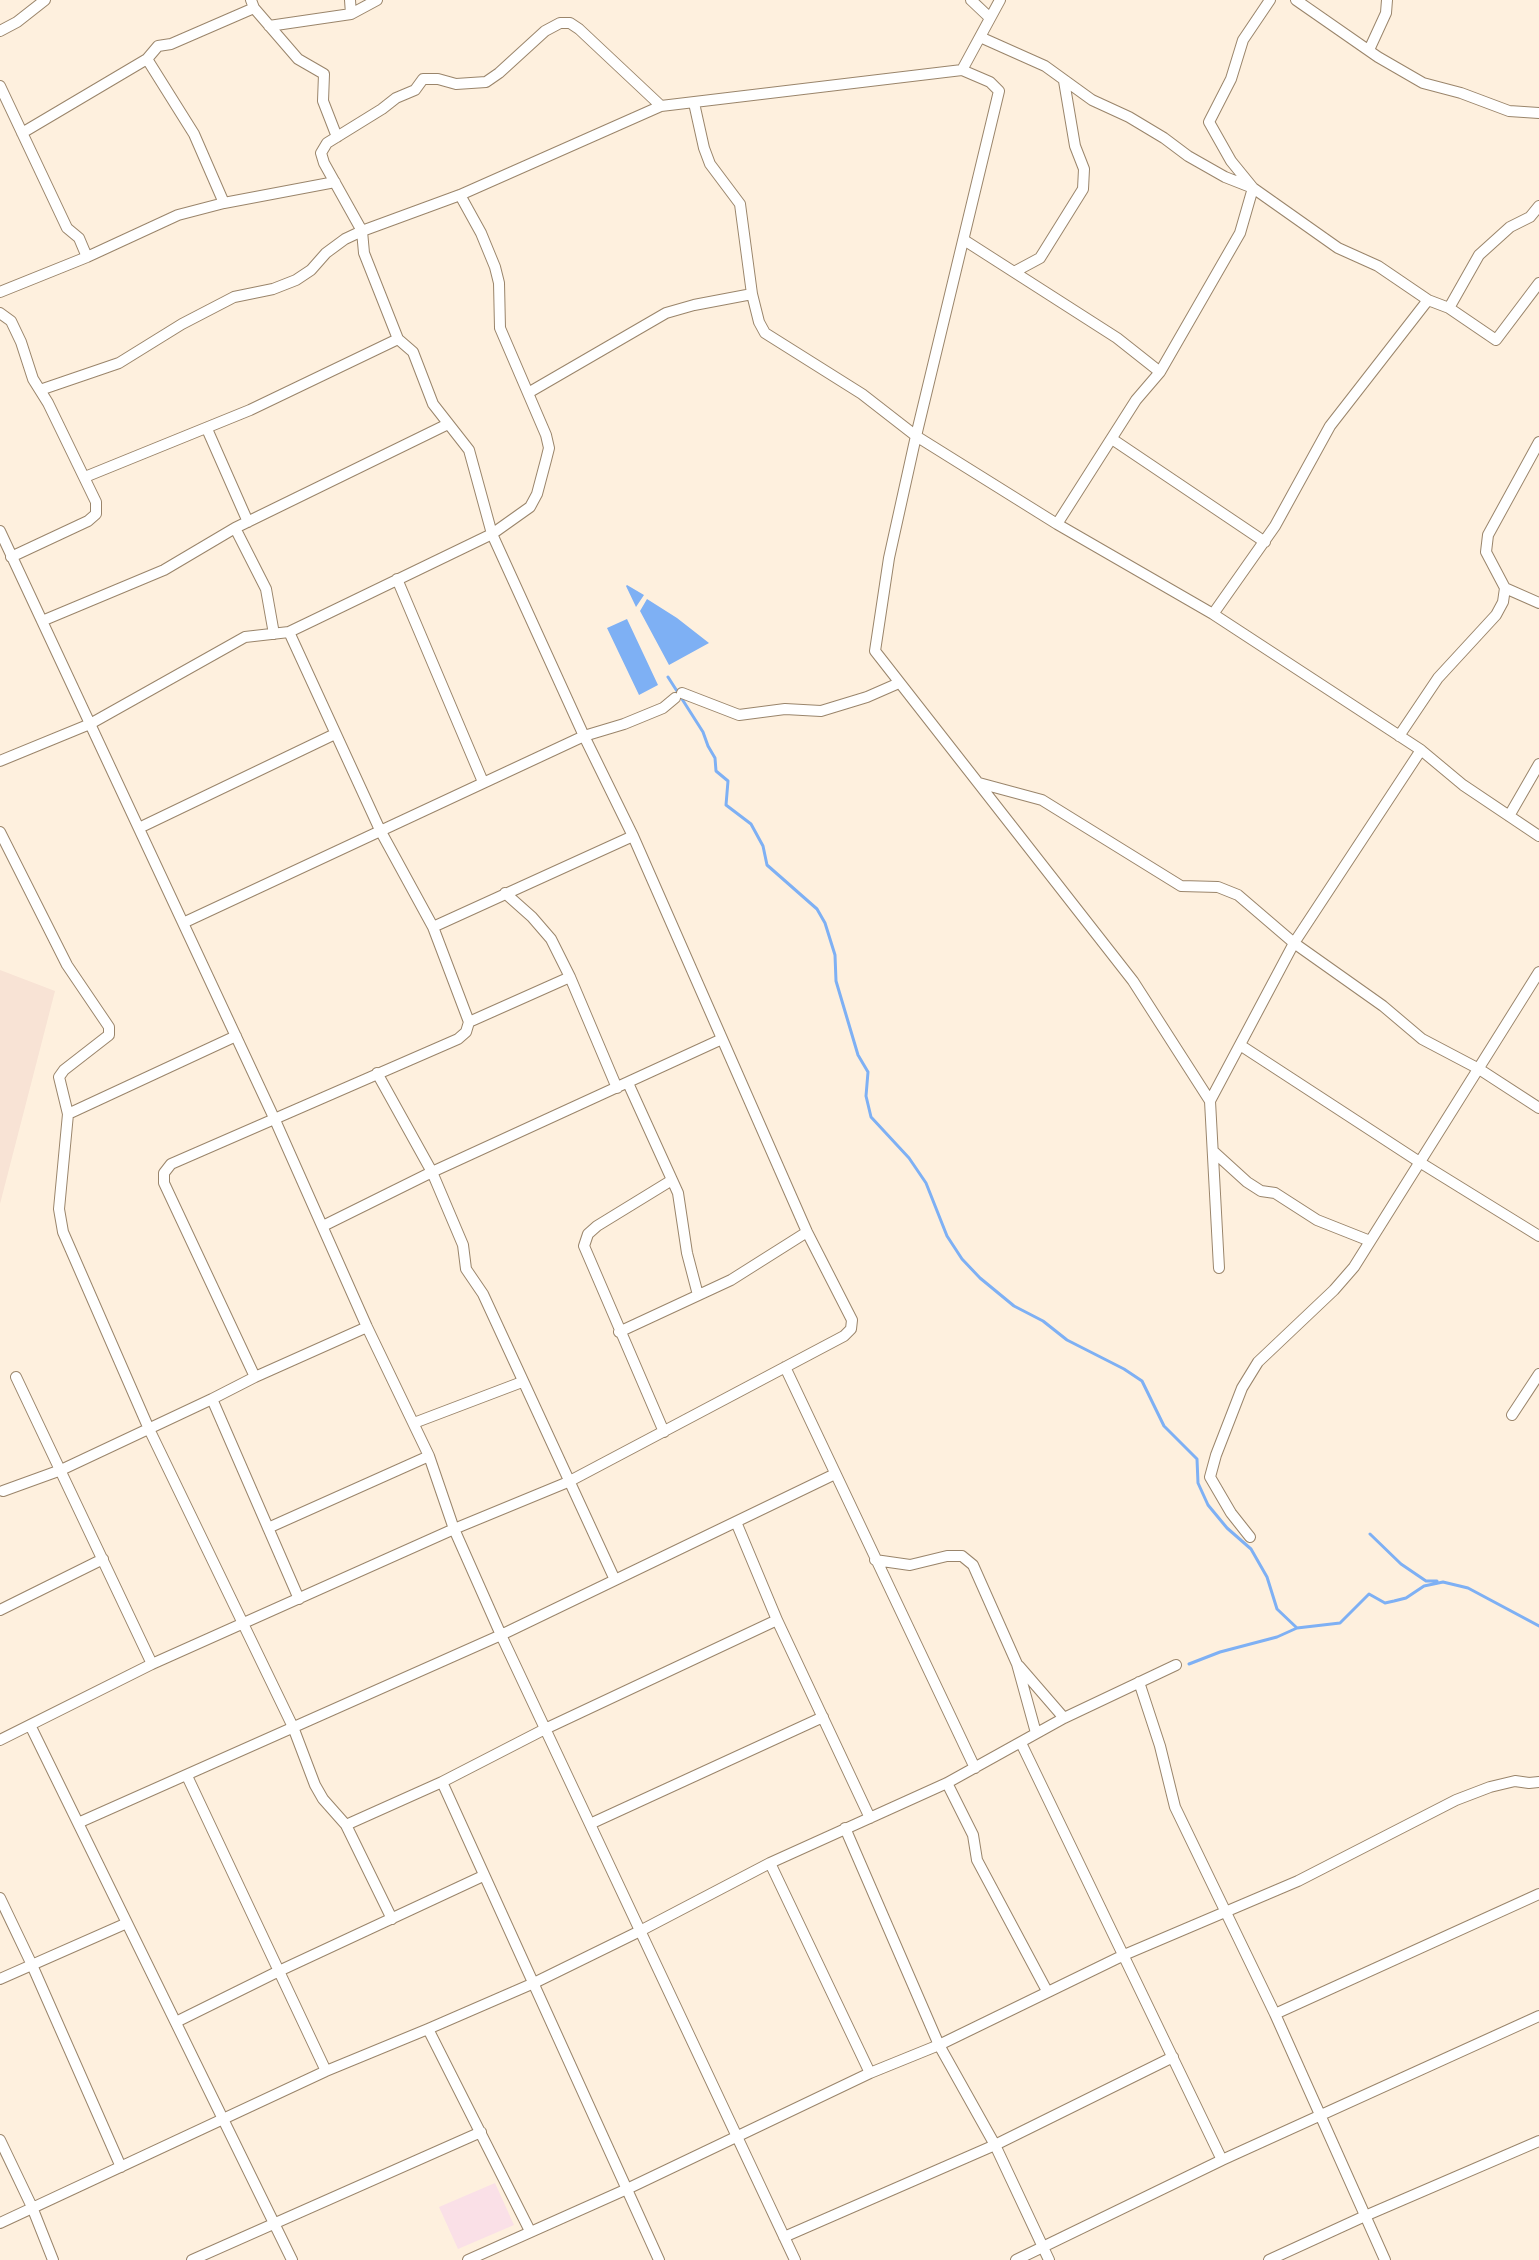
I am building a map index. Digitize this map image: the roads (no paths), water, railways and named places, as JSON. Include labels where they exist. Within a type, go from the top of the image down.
[{"type":"street","points":[[0,31],[17,22],[45,0]]},
{"type":"street","points":[[350,0],[351,14]]},
{"type":"street","points":[[269,26],[351,14],[377,0]]},
{"type":"street","points":[[971,0],[990,18]]},
{"type":"street","points":[[962,70],[1000,0]]},
{"type":"street","points":[[1253,188],[1231,161],[1209,122],[1230,79],[1243,40],[1262,9],[1270,0]]},
{"type":"street","points":[[1296,0],[1378,58],[1423,83],[1461,93],[1509,111],[1539,113]]},
{"type":"street","points":[[1369,50],[1386,13],[1386,0]]},
{"type":"street","points":[[22,133],[147,59],[158,46],[171,44],[252,4],[298,59],[324,74],[323,101],[337,137]]},
{"type":"street","points":[[0,1740],[152,1664],[454,1528],[568,1482],[844,1336],[851,1329],[852,1320],[807,1232],[633,836],[584,736],[492,534],[469,450],[433,404],[413,352],[398,339],[364,253],[362,231],[324,163],[321,153],[327,143],[396,98],[415,90],[423,79],[438,79],[456,84],[486,82],[499,73],[545,31],[560,23],[570,23],[579,29],[661,106]]},
{"type":"street","points":[[980,37],[1046,66],[1092,100],[1129,117],[1164,138],[1188,156],[1225,177],[1253,188],[1338,248],[1378,266],[1428,300],[1449,308],[1496,340],[1538,286]]},
{"type":"street","points":[[147,59],[194,134],[224,203]]},
{"type":"street","points":[[40,390],[119,363],[182,324],[234,297],[273,289],[296,280],[311,270],[326,253],[344,239],[460,195],[661,106],[962,70],[990,82],[999,91],[916,436],[889,558],[875,651],[1134,981],[1210,1102],[1219,1268]]},
{"type":"street","points":[[1014,272],[1040,258],[1083,190],[1084,169],[1075,146],[1064,81]]},
{"type":"street","points":[[0,86],[67,228],[79,238],[87,256]]},
{"type":"street","points":[[694,103],[704,148],[710,164],[740,204],[752,294],[759,322],[765,334],[862,394],[916,436],[1058,524],[1213,614],[1421,750],[1464,785],[1539,836]]},
{"type":"street","points":[[0,292],[87,256],[178,215],[224,203],[335,182]]},
{"type":"street","points":[[1058,524],[1136,400],[1160,372],[1240,233],[1253,188]]},
{"type":"street","points":[[0,762],[90,724],[245,637],[289,632],[492,534],[530,507],[537,494],[549,448],[546,435],[500,328],[499,283],[495,266],[482,233],[460,195]]},
{"type":"street","points":[[1449,308],[1479,255],[1510,227],[1530,217],[1539,206]]},
{"type":"street","points":[[964,240],[1117,338],[1160,372]]},
{"type":"street","points":[[528,393],[666,313],[694,305],[752,294]]},
{"type":"street","points":[[1213,614],[1265,542],[1330,426],[1428,300]]},
{"type":"street","points":[[0,313],[11,322],[21,342],[33,379],[85,477],[96,502],[96,514],[88,522],[11,557]]},
{"type":"street","points":[[85,477],[207,429],[398,339]]},
{"type":"street","points":[[42,621],[164,570],[235,528],[448,424]]},
{"type":"street","points":[[207,429],[248,522]]},
{"type":"street","points":[[1112,439],[1265,542]]},
{"type":"street","points":[[1399,736],[1438,678],[1496,615],[1503,602],[1505,588],[1486,552],[1488,535],[1539,442]]},
{"type":"street","points":[[235,528],[266,590],[274,634]]},
{"type":"street","points":[[0,531],[2,542],[42,621],[139,828],[275,1120],[367,1327],[429,1456],[454,1528],[501,1635],[795,2260]]},
{"type":"street","points":[[397,580],[483,782]]},
{"type":"street","points":[[1505,588],[1539,603]]},
{"type":"street","points":[[255,1376],[164,1183],[164,1173],[170,1164],[458,1039],[466,1032],[469,1022],[433,927],[380,830],[289,632]]},
{"type":"street","points":[[183,923],[584,736],[663,708],[679,696],[739,715],[785,710],[822,711],[867,697],[899,683]]},
{"type":"street","points":[[139,828],[335,734]]},
{"type":"street","points":[[1210,1102],[1294,943],[1421,750]]},
{"type":"street","points":[[1509,816],[1539,764]]},
{"type":"street","points":[[979,783],[1042,800],[1181,886],[1218,887],[1238,896],[1294,943],[1383,1006],[1422,1039],[1479,1069],[1539,1108]]},
{"type":"street","points":[[0,832],[67,965],[109,1027],[109,1035],[101,1044],[60,1074],[68,1114],[59,1209],[63,1232],[149,1429],[244,1623],[292,1727],[315,1785],[323,1799],[346,1825],[392,1920]]},
{"type":"street","points":[[433,927],[633,836]]},
{"type":"street","points":[[505,893],[532,917],[550,939],[570,977],[617,1088]]},
{"type":"street","points":[[1250,1538],[1232,1514],[1210,1477],[1216,1455],[1242,1388],[1258,1362],[1334,1290],[1354,1267],[1421,1163],[1539,972]]},
{"type":"street","points":[[469,1022],[570,977]]},
{"type":"street","points":[[68,1114],[236,1036]]},
{"type":"street","points":[[323,1226],[432,1172],[722,1038]]},
{"type":"street","points":[[1240,1045],[1421,1163],[1539,1236]]},
{"type":"street","points":[[377,1073],[432,1172],[463,1244],[466,1269],[483,1294],[568,1482],[615,1580]]},
{"type":"street","points":[[628,1083],[678,1193],[687,1253],[698,1295]]},
{"type":"street","points":[[1214,1152],[1246,1182],[1262,1191],[1276,1193],[1317,1220],[1370,1241]]},
{"type":"street","points":[[664,1432],[619,1332],[584,1246],[588,1234],[597,1226],[672,1180]]},
{"type":"street","points":[[619,1332],[731,1280],[777,1254],[807,1232]]},
{"type":"street","points":[[3,1490],[61,1470],[212,1399],[255,1376],[367,1327]]},
{"type":"street","points":[[785,1367],[975,1768]]},
{"type":"street","points":[[1512,1415],[1539,1374]]},
{"type":"street","points":[[16,1377],[152,1664]]},
{"type":"street","points":[[414,1423],[522,1382]]},
{"type":"street","points":[[212,1399],[299,1599]]},
{"type":"street","points":[[268,1528],[429,1456]]},
{"type":"street","points":[[78,1823],[501,1635],[835,1474]]},
{"type":"street","points":[[736,1522],[777,1620],[870,1818]]},
{"type":"street","points":[[875,1560],[910,1565],[947,1556],[962,1556],[973,1564],[1017,1664],[1036,1734]]},
{"type":"street","points":[[0,1610],[103,1559]]},
{"type":"street","points":[[346,1825],[442,1782],[545,1729],[777,1620]]},
{"type":"street","points":[[1017,1664],[1064,1718]]},
{"type":"street","points":[[0,2223],[326,2071],[428,2030],[534,1983],[640,1931],[770,1863],[947,1783],[1064,1718],[1176,1665]]},
{"type":"street","points":[[1139,1682],[1160,1746],[1175,1807],[1275,2014],[1385,2260]]},
{"type":"street","points":[[590,1824],[823,1717]]},
{"type":"street","points":[[30,1725],[292,2260]]},
{"type":"street","points":[[1021,1743],[1222,2160]]},
{"type":"street","points":[[187,1776],[326,2071]]},
{"type":"street","points":[[468,2260],[627,2189],[736,2135],[870,2073],[939,2045],[1124,1955],[1225,1910],[1298,1881],[1456,1800],[1490,1787],[1515,1781],[1528,1784],[1539,1782]]},
{"type":"street","points":[[442,1782],[483,1876],[534,1983],[659,2260]]},
{"type":"street","points":[[947,1783],[973,1835],[977,1860],[1047,1991]]},
{"type":"street","points":[[844,1828],[939,2045],[995,2144],[1050,2260]]},
{"type":"street","points":[[770,1863],[870,2073]]},
{"type":"street","points":[[176,2022],[279,1971],[483,1876]]},
{"type":"street","points":[[1275,2014],[1539,1894]]},
{"type":"street","points":[[0,1898],[32,1964],[121,2167]]},
{"type":"street","points":[[0,1979],[127,1923]]},
{"type":"street","points":[[1016,2260],[1222,2160],[1539,2016]]},
{"type":"street","points":[[428,2030],[530,2232]]},
{"type":"street","points":[[784,2237],[995,2144],[1173,2057]]},
{"type":"street","points":[[192,2260],[480,2132]]},
{"type":"street","points":[[0,2140],[32,2208],[53,2260]]},
{"type":"street","points":[[1269,2260],[1365,2216],[1539,2141]]},
{"type":"water","points":[[626,586],[644,595],[636,607]]},
{"type":"water","points":[[647,599],[677,618],[709,643],[669,665],[640,611]]},
{"type":"water","points":[[627,619],[658,685],[639,695],[607,628]]},
{"type":"waterway","points":[[668,677],[703,732],[715,758],[716,771],[728,781],[726,805],[751,824],[763,846],[767,865],[817,909],[825,923],[835,955],[836,981],[858,1055],[868,1072],[866,1096],[871,1117],[909,1158],[926,1183],[947,1236],[962,1259],[980,1278],[1014,1306],[1043,1321],[1067,1340],[1124,1369],[1142,1381],[1164,1426],[1197,1459],[1198,1483],[1208,1505],[1227,1528],[1251,1549],[1267,1577],[1277,1609],[1297,1628],[1340,1623],[1369,1594],[1385,1603],[1406,1598],[1424,1586],[1443,1582]]},
{"type":"waterway","points":[[1370,1534],[1401,1564],[1426,1581],[1437,1581]]},
{"type":"waterway","points":[[1443,1582],[1468,1588],[1539,1626]]},
{"type":"waterway","points":[[1189,1664],[1220,1652],[1277,1637],[1297,1628]]}]
